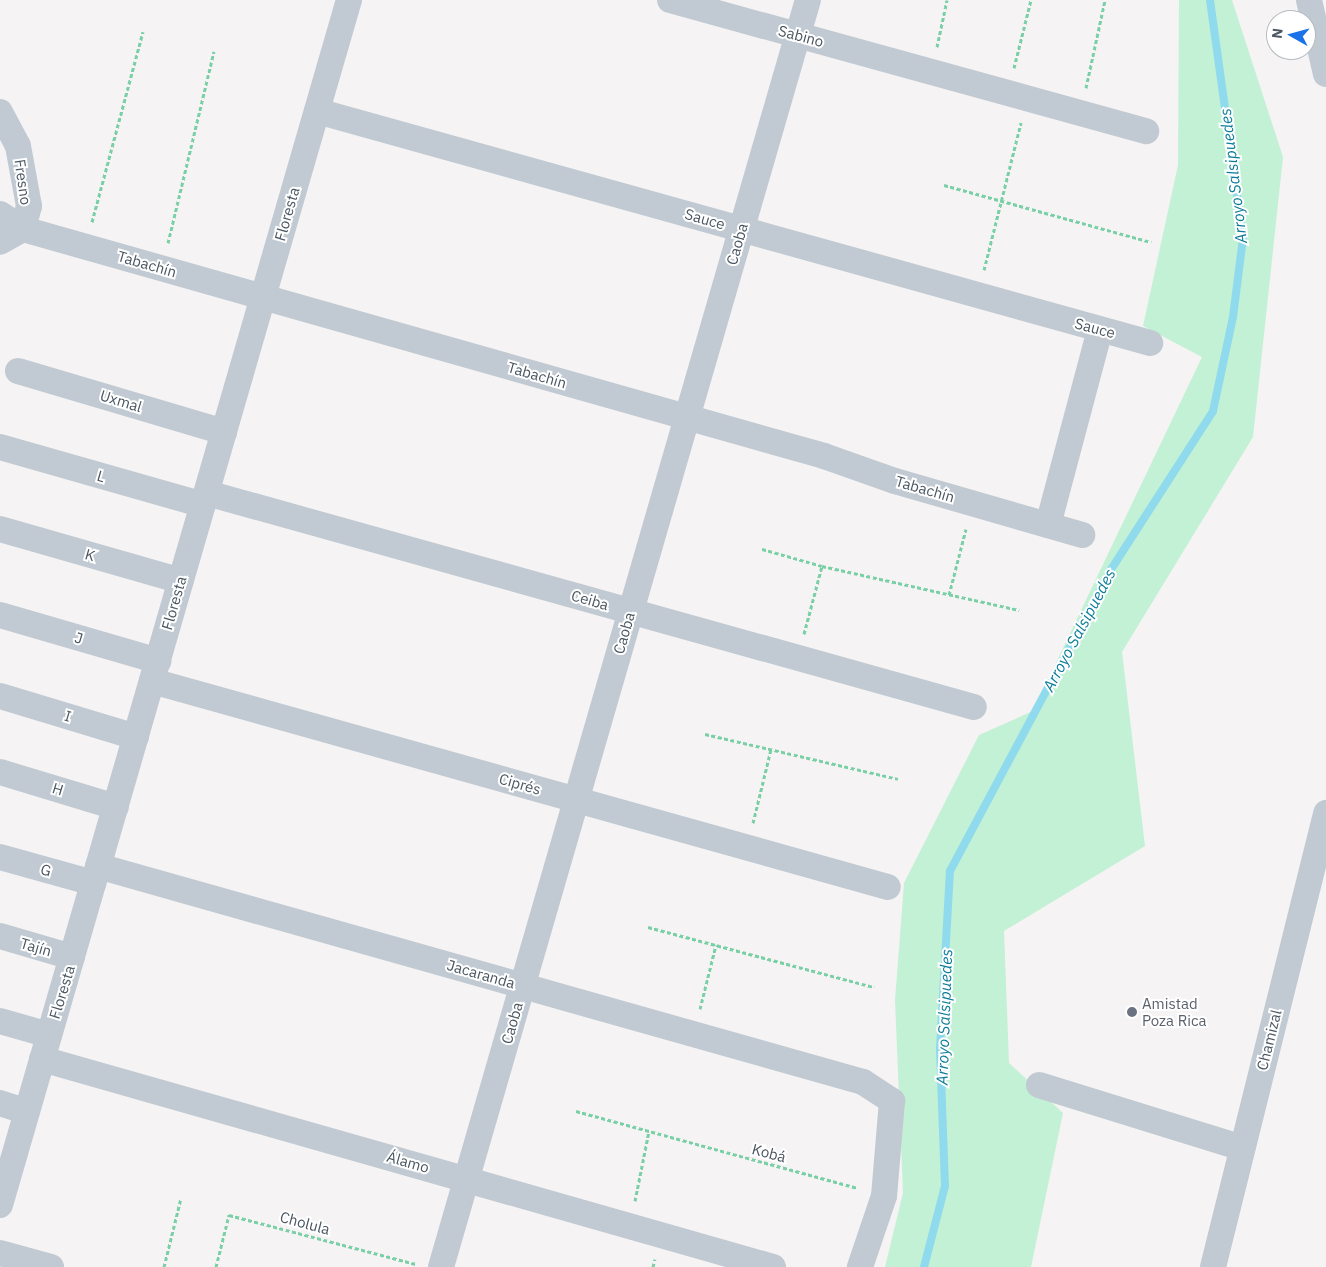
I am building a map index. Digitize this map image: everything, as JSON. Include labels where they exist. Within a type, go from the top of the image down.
[{"type":"street","name":"Floresta","points":[[1,1196],[46,1047],[349,0]]},
{"type":"street","name":"Sabino","points":[[670,0],[1146,131]]},
{"type":"street","name":"Caoba","points":[[441,1267],[808,0]]},
{"type":"street","points":[[1309,0],[1326,74]]},
{"type":"street","points":[[1319,0],[1326,2]]},
{"type":"street","name":"Sauce","points":[[317,111],[1150,343]]},
{"type":"street","name":"Fresno","points":[[0,112],[18,146],[29,206],[23,229]]},
{"type":"street","name":"Tabachín","points":[[0,214],[23,229],[687,417],[1082,534]]},
{"type":"street","points":[[0,242],[23,229]]},
{"type":"street","points":[[1048,525],[1100,330]]},
{"type":"street","name":"Uxmal","points":[[18,371],[224,432]]},
{"type":"street","name":"L","points":[[0,446],[205,499]]},
{"type":"street","name":"Ceiba","points":[[205,499],[630,611],[974,707]]},
{"type":"street","name":"K","points":[[0,529],[181,581]]},
{"type":"street","name":"J","points":[[0,615],[155,671]]},
{"type":"street","name":"Ciprés","points":[[155,671],[576,800],[888,887]]},
{"type":"street","name":"I","points":[[0,696],[136,737]]},
{"type":"street","name":"H","points":[[0,772],[116,806]]},
{"type":"street","name":"Chamizal","points":[[1213,1267],[1326,813]]},
{"type":"street","name":"G","points":[[0,857],[96,875]]},
{"type":"street","name":"Jacaranda","points":[[96,875],[522,986],[863,1082],[892,1101],[884,1196]]},
{"type":"street","name":"Tajín","points":[[0,936],[72,957]]},
{"type":"street","name":"Álamo","points":[[0,1021],[46,1047],[466,1179],[773,1267]]},
{"type":"street","points":[[1039,1086],[1242,1148]]},
{"type":"street","points":[[0,1103],[27,1112]]},
{"type":"street","points":[[860,1267],[884,1196]]},
{"type":"street","points":[[0,1253],[51,1267]]},
{"type":"path","points":[[932,72],[947,0]]},
{"type":"path","points":[[978,295],[1001,200],[1031,0]]},
{"type":"path","points":[[1080,112],[1105,0]]},
{"type":"path","points":[[86,247],[143,32]]},
{"type":"path","points":[[162,269],[214,52]]},
{"type":"path","points":[[944,185],[1151,242]]},
{"type":"path","points":[[949,595],[973,502]]},
{"type":"path","points":[[762,549],[822,566],[1019,610]]},
{"type":"path","points":[[798,657],[822,566]]},
{"type":"path","points":[[705,734],[898,779]]},
{"type":"path","points":[[746,847],[771,749]]},
{"type":"path","points":[[648,927],[874,987]]},
{"type":"path","points":[[694,1034],[716,945]]},
{"type":"path","name":"Kobá","points":[[576,1111],[884,1196]]},
{"type":"path","points":[[630,1226],[649,1131]]},
{"type":"path","points":[[164,1267],[181,1198]]},
{"type":"path","name":"Cholula","points":[[216,1267],[229,1215],[426,1267]]},
{"type":"green space","points":[[1179,0],[1232,0],[1283,157],[1253,437],[1122,652],[1145,846],[1004,931],[1009,1063],[1063,1113],[1031,1267],[885,1267],[903,1193],[895,1000],[904,883],[979,735],[1033,711],[1202,357],[1143,326],[1178,165]]},
{"type":"waterway","name":"Arroyo Salsipuedes","points":[[924,1267],[945,1186],[940,1049],[950,871],[1110,571],[1213,411],[1233,317],[1243,238],[1210,0]]},
{"type":"place","name":"Amistad Poza Rica","points":[[1132,1012]]}]
